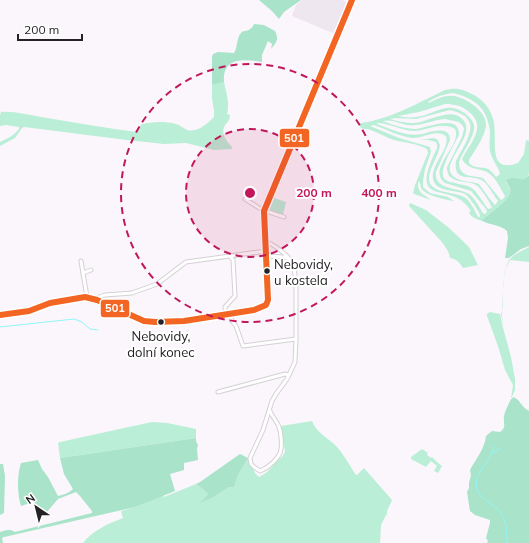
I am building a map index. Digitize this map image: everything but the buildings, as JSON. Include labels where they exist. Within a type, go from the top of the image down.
[{"type":"street","points":[[0,315],[29,311],[50,303],[79,297],[87,297],[97,300],[144,321],[155,322],[184,322],[254,310],[266,306],[268,300],[264,211],[352,0]]},
{"type":"street","points":[[245,199],[264,211],[284,217]]},
{"type":"street","points":[[265,241],[281,250],[293,262],[296,282],[296,339],[295,362],[289,375],[274,397],[263,430],[250,458],[251,464],[260,471],[274,461],[281,448],[280,429],[270,411]]},
{"type":"street","points":[[97,300],[105,295],[132,293],[157,284],[186,262],[266,250]]},
{"type":"street","points":[[225,315],[225,307],[235,296],[233,260],[230,256]]},
{"type":"street","points":[[266,256],[284,256],[289,258]]},
{"type":"street","points":[[81,261],[87,297]]},
{"type":"street","points":[[83,273],[90,270]]},
{"type":"street","points":[[230,314],[243,346],[296,339]]},
{"type":"street","points":[[218,392],[285,374],[289,375]]},
{"type":"shaded area","points":[[302,0],[342,0],[349,3],[335,34],[292,16],[296,5]]},
{"type":"green space","points":[[259,0],[301,0],[284,12],[279,19]]},
{"type":"green space","points":[[254,24],[264,25],[275,31],[277,40],[275,44],[271,49],[272,44],[268,41],[262,55],[262,62],[242,60],[230,64],[224,74],[224,82],[212,85],[213,54],[218,52],[234,53],[241,33],[252,28]]},
{"type":"green space","points":[[224,82],[228,102],[227,114],[230,115],[223,132],[232,149],[214,150],[186,143],[164,144],[24,127],[15,138],[0,146],[0,142],[10,137],[19,129],[19,127],[6,125],[0,126],[1,112],[137,132],[142,124],[159,122],[176,124],[191,131],[198,129],[214,117],[212,85]]},
{"type":"green space","points":[[457,89],[466,91],[484,102],[493,119],[495,152],[497,159],[501,164],[508,165],[518,163],[524,154],[526,140],[529,141],[529,173],[526,179],[512,179],[506,182],[510,189],[507,199],[482,221],[471,216],[469,212],[471,211],[463,201],[453,196],[435,191],[429,187],[427,180],[429,168],[437,145],[436,142],[420,140],[433,138],[437,139],[440,145],[429,177],[432,186],[442,191],[466,198],[478,217],[480,217],[479,212],[465,194],[440,188],[434,182],[434,170],[445,147],[447,141],[446,136],[438,133],[413,138],[398,135],[374,125],[370,126],[399,138],[430,147],[431,152],[425,169],[423,187],[430,193],[448,197],[454,201],[436,197],[423,191],[419,181],[418,187],[420,192],[431,200],[413,193],[428,153],[427,149],[415,144],[394,140],[360,127],[361,123],[393,114],[445,90]],"holes":[[[453,93],[461,95],[474,101],[483,111],[489,124],[490,151],[500,174],[496,177],[488,169],[474,167],[469,163],[469,160],[485,130],[486,126],[483,115],[470,102],[459,97],[444,97],[429,103],[428,102],[443,95]],[[445,104],[452,104],[464,108],[469,112],[477,124],[477,130],[462,159],[464,163],[470,167],[490,174],[498,183],[505,196],[503,199],[501,200],[483,178],[467,175],[461,171],[459,162],[474,129],[473,123],[469,117],[454,108],[442,109],[423,116],[398,116],[419,112]],[[450,110],[466,117],[470,124],[470,132],[456,161],[457,173],[464,177],[483,181],[498,201],[495,205],[479,184],[456,178],[450,170],[451,163],[464,137],[466,128],[464,121],[452,114],[414,123],[390,119],[416,119]],[[445,119],[459,122],[463,126],[464,129],[462,137],[447,167],[449,176],[456,180],[476,185],[485,195],[492,208],[488,209],[477,193],[471,188],[448,181],[444,178],[443,169],[459,135],[458,128],[449,123],[442,123],[412,129],[383,121],[392,121],[407,125]],[[377,123],[387,124],[410,131],[440,126],[455,129],[456,135],[454,142],[442,164],[440,177],[445,183],[471,191],[487,212],[485,214],[483,213],[470,194],[447,187],[438,182],[436,172],[450,140],[447,132],[435,131],[411,135]]]},
{"type":"green space","points":[[529,175],[529,246],[521,249],[509,258],[505,258],[508,238],[507,231],[502,227],[482,221],[508,198],[510,189],[506,180],[513,178],[525,179]]},
{"type":"green space","points":[[274,198],[286,202],[283,215],[268,210]]},
{"type":"green space","points":[[410,203],[426,210],[449,228],[469,247],[478,265],[463,268],[455,259],[450,258],[444,245],[409,206]]},
{"type":"green space","points":[[529,247],[529,262],[510,260],[506,268],[509,260],[514,255]]},
{"type":"green space","points":[[490,312],[500,314],[511,357],[515,379],[515,390],[511,399],[513,385],[505,370],[487,316]]},
{"type":"green space","points":[[513,397],[529,411],[529,543],[487,543],[488,541],[486,538],[490,520],[475,515],[470,511],[467,492],[471,475],[470,470],[482,449],[486,436],[492,431],[500,432],[503,428],[506,409]]},
{"type":"green space","points":[[312,421],[319,432],[339,449],[356,475],[364,468],[392,500],[387,511],[387,515],[381,525],[380,543],[83,543],[91,534],[106,525],[123,518],[121,511],[138,506],[163,495],[164,497],[196,484],[208,494],[201,502],[214,497],[229,487],[234,487],[238,475],[248,458],[255,473],[259,477],[266,473],[285,452],[281,426]]},
{"type":"green space","points":[[152,422],[167,423],[196,429],[196,438],[60,458],[58,443],[60,442]]},
{"type":"green space","points":[[196,438],[198,445],[198,460],[184,463],[184,470],[170,474],[175,491],[135,507],[4,537],[2,538],[3,543],[0,543],[0,532],[11,530],[15,532],[92,513],[92,511],[76,492],[58,499],[45,514],[41,512],[33,502],[21,506],[18,484],[21,463],[38,460],[58,496],[66,494],[73,489],[64,474],[60,458]]},
{"type":"green space","points":[[422,449],[428,453],[427,455],[431,458],[432,457],[442,466],[438,473],[434,471],[437,466],[431,461],[426,467],[411,459],[411,457]]},
{"type":"green space","points":[[240,454],[248,458],[238,475],[234,487],[229,487],[214,497],[200,503],[208,494],[196,484]]},
{"type":"green space","points":[[0,464],[3,464],[5,476],[4,513],[0,515]]},
{"type":"waterway","points":[[0,327],[74,319],[82,322],[90,329],[98,330]]},
{"type":"waterway","points":[[494,446],[491,455],[478,475],[476,485],[479,494],[503,516],[506,528],[507,543]]},
{"type":"waterway","points":[[493,453],[501,448]]},
{"type":"transit line","name":"501","points":[[0,315],[29,311],[50,303],[85,297],[97,300],[144,321],[155,322],[184,321],[254,310],[266,305],[268,300],[264,211],[352,0]]},
{"type":"place","name":"Nebovidy, u kostela","points":[[267,271]]},
{"type":"place","name":"Nebovidy, dolní konec","points":[[161,322]]}]
